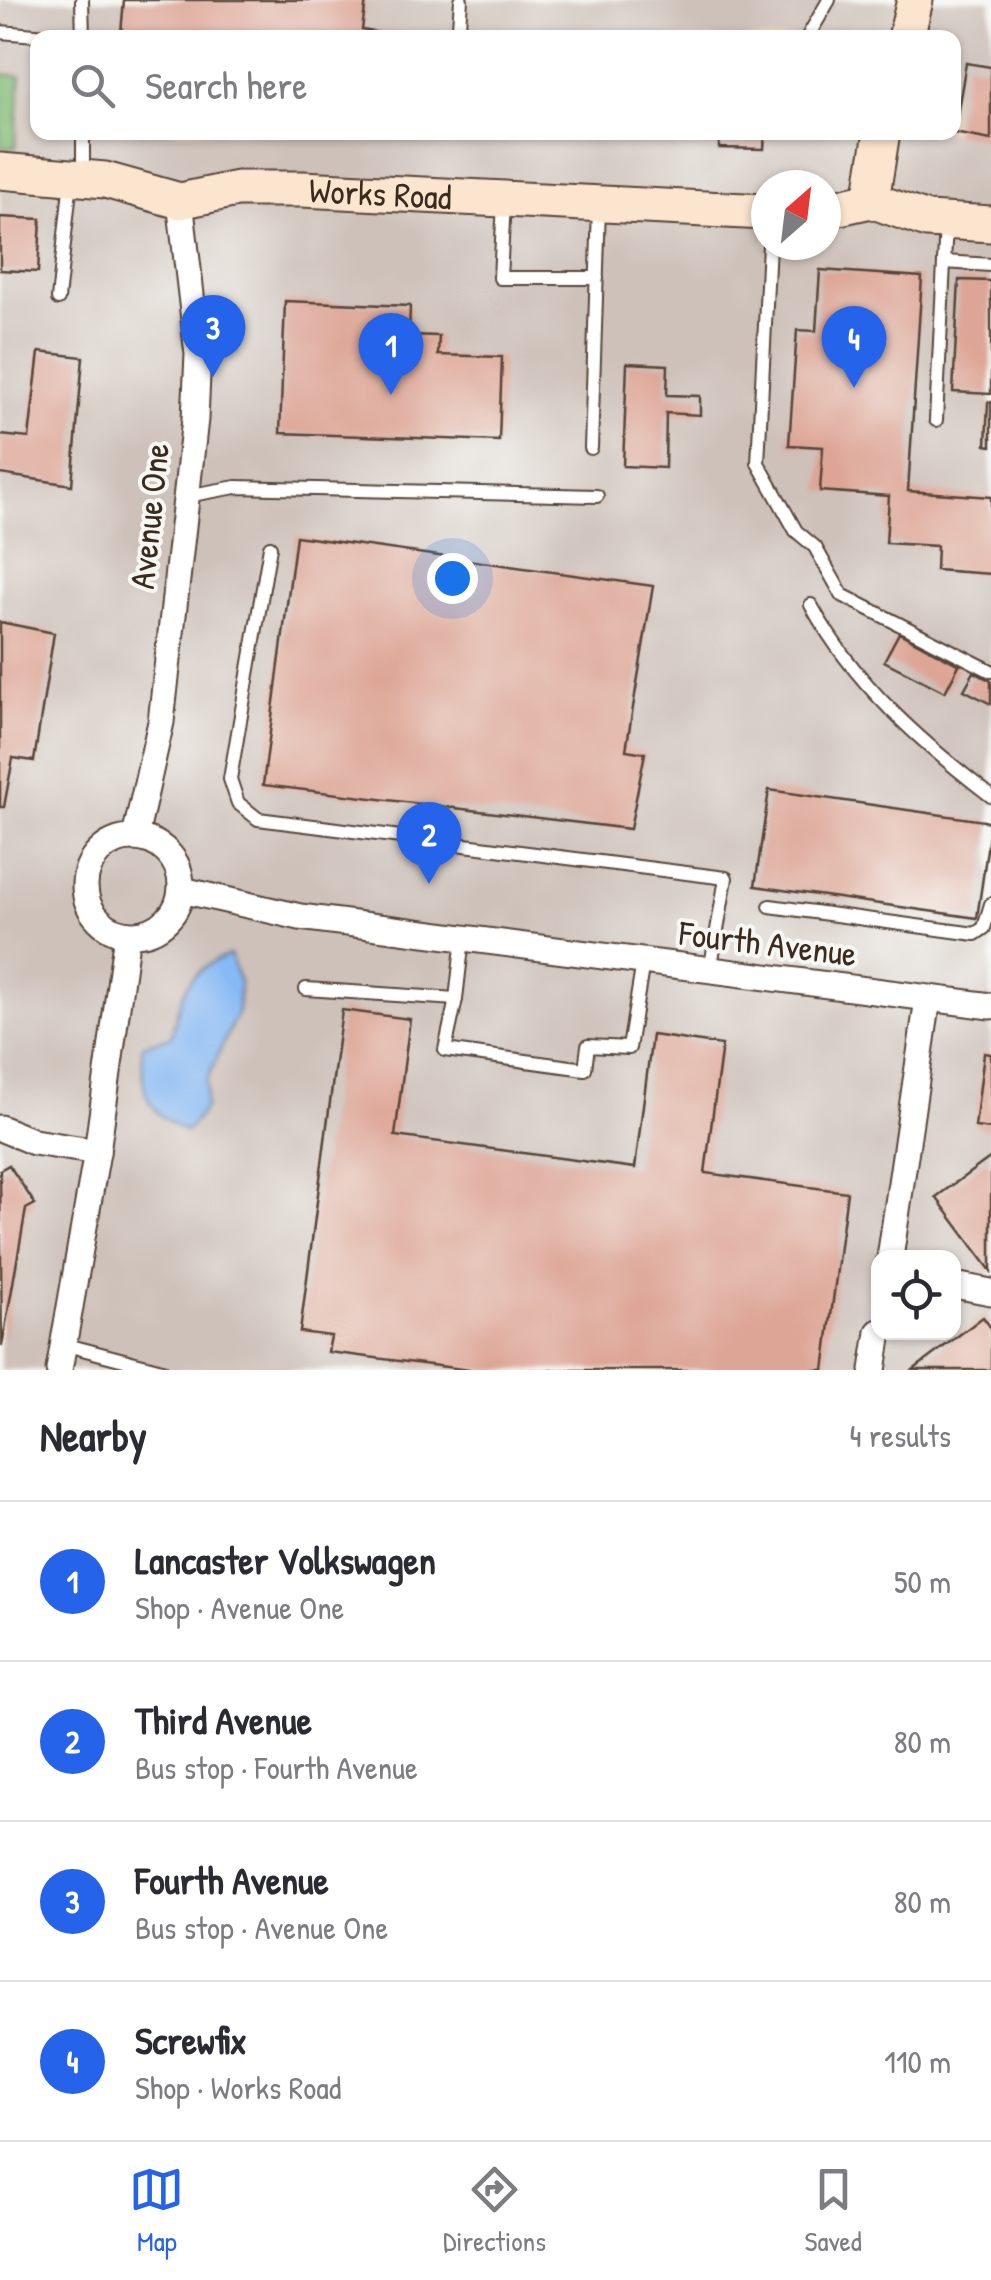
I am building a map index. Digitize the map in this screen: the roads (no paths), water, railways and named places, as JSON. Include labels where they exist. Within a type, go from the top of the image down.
[{"type":"street","points":[[908,30],[915,0]]},
{"type":"street","points":[[871,200],[881,140]]},
{"type":"street","name":"Works Road","points":[[0,172],[77,178],[180,201],[237,189],[302,189],[751,211]]},
{"type":"street","points":[[841,207],[871,200],[927,220],[991,224]]},
{"type":"street","name":"Avenue One","points":[[136,837],[161,722],[198,354],[180,201]]},
{"type":"street","points":[[136,837],[154,842],[170,854],[180,870],[182,890],[177,908],[164,924],[147,932],[127,934],[109,928],[95,916],[86,898],[85,879],[102,848],[136,837]]},
{"type":"street","name":"Fourth Avenue","points":[[182,890],[300,917],[991,1006]]},
{"type":"street","points":[[59,1370],[98,1152],[127,934]]},
{"type":"street","points":[[891,1250],[928,999]]},
{"type":"street","points":[[0,1128],[34,1142],[98,1152]]},
{"type":"street","points":[[961,1287],[991,1292]]},
{"type":"street","points":[[873,1370],[878,1340]]},
{"type":"lane","points":[[82,0],[83,30]]},
{"type":"lane","points":[[459,26],[460,0]]},
{"type":"lane","points":[[812,30],[829,0]]},
{"type":"lane","points":[[0,32],[30,35]]},
{"type":"lane","points":[[58,299],[82,140]]},
{"type":"lane","points":[[504,200],[500,278],[597,278]]},
{"type":"lane","points":[[591,448],[599,204]]},
{"type":"lane","points":[[936,420],[946,222]]},
{"type":"lane","points":[[768,260],[758,462],[796,530],[814,547],[842,595],[991,670]]},
{"type":"lane","points":[[944,262],[991,264]]},
{"type":"lane","points":[[186,496],[236,487],[597,496]]},
{"type":"lane","points":[[270,547],[230,779],[238,803],[258,819],[726,878],[710,970]]},
{"type":"lane","points":[[811,606],[831,641],[889,711],[991,796]]},
{"type":"lane","points":[[770,906],[974,934],[984,928],[991,904]]},
{"type":"lane","points":[[463,938],[445,1050],[585,1068],[588,1046],[628,1048],[643,962]]},
{"type":"lane","points":[[306,989],[456,1000]]},
{"type":"lane","points":[[64,1344],[162,1370]]},
{"type":"water","points":[[230,955],[239,980],[238,1011],[207,1080],[205,1108],[186,1132],[160,1115],[148,1098],[142,1045],[171,1037],[182,996],[194,976]]},
{"type":"place","name":"Fourth Avenue","points":[[213,377]]},
{"type":"place","name":"Screwfix","points":[[854,388]]},
{"type":"place","name":"Lancaster Volkswagen","points":[[391,395]]},
{"type":"place","name":"Third Avenue","points":[[429,884]]}]
